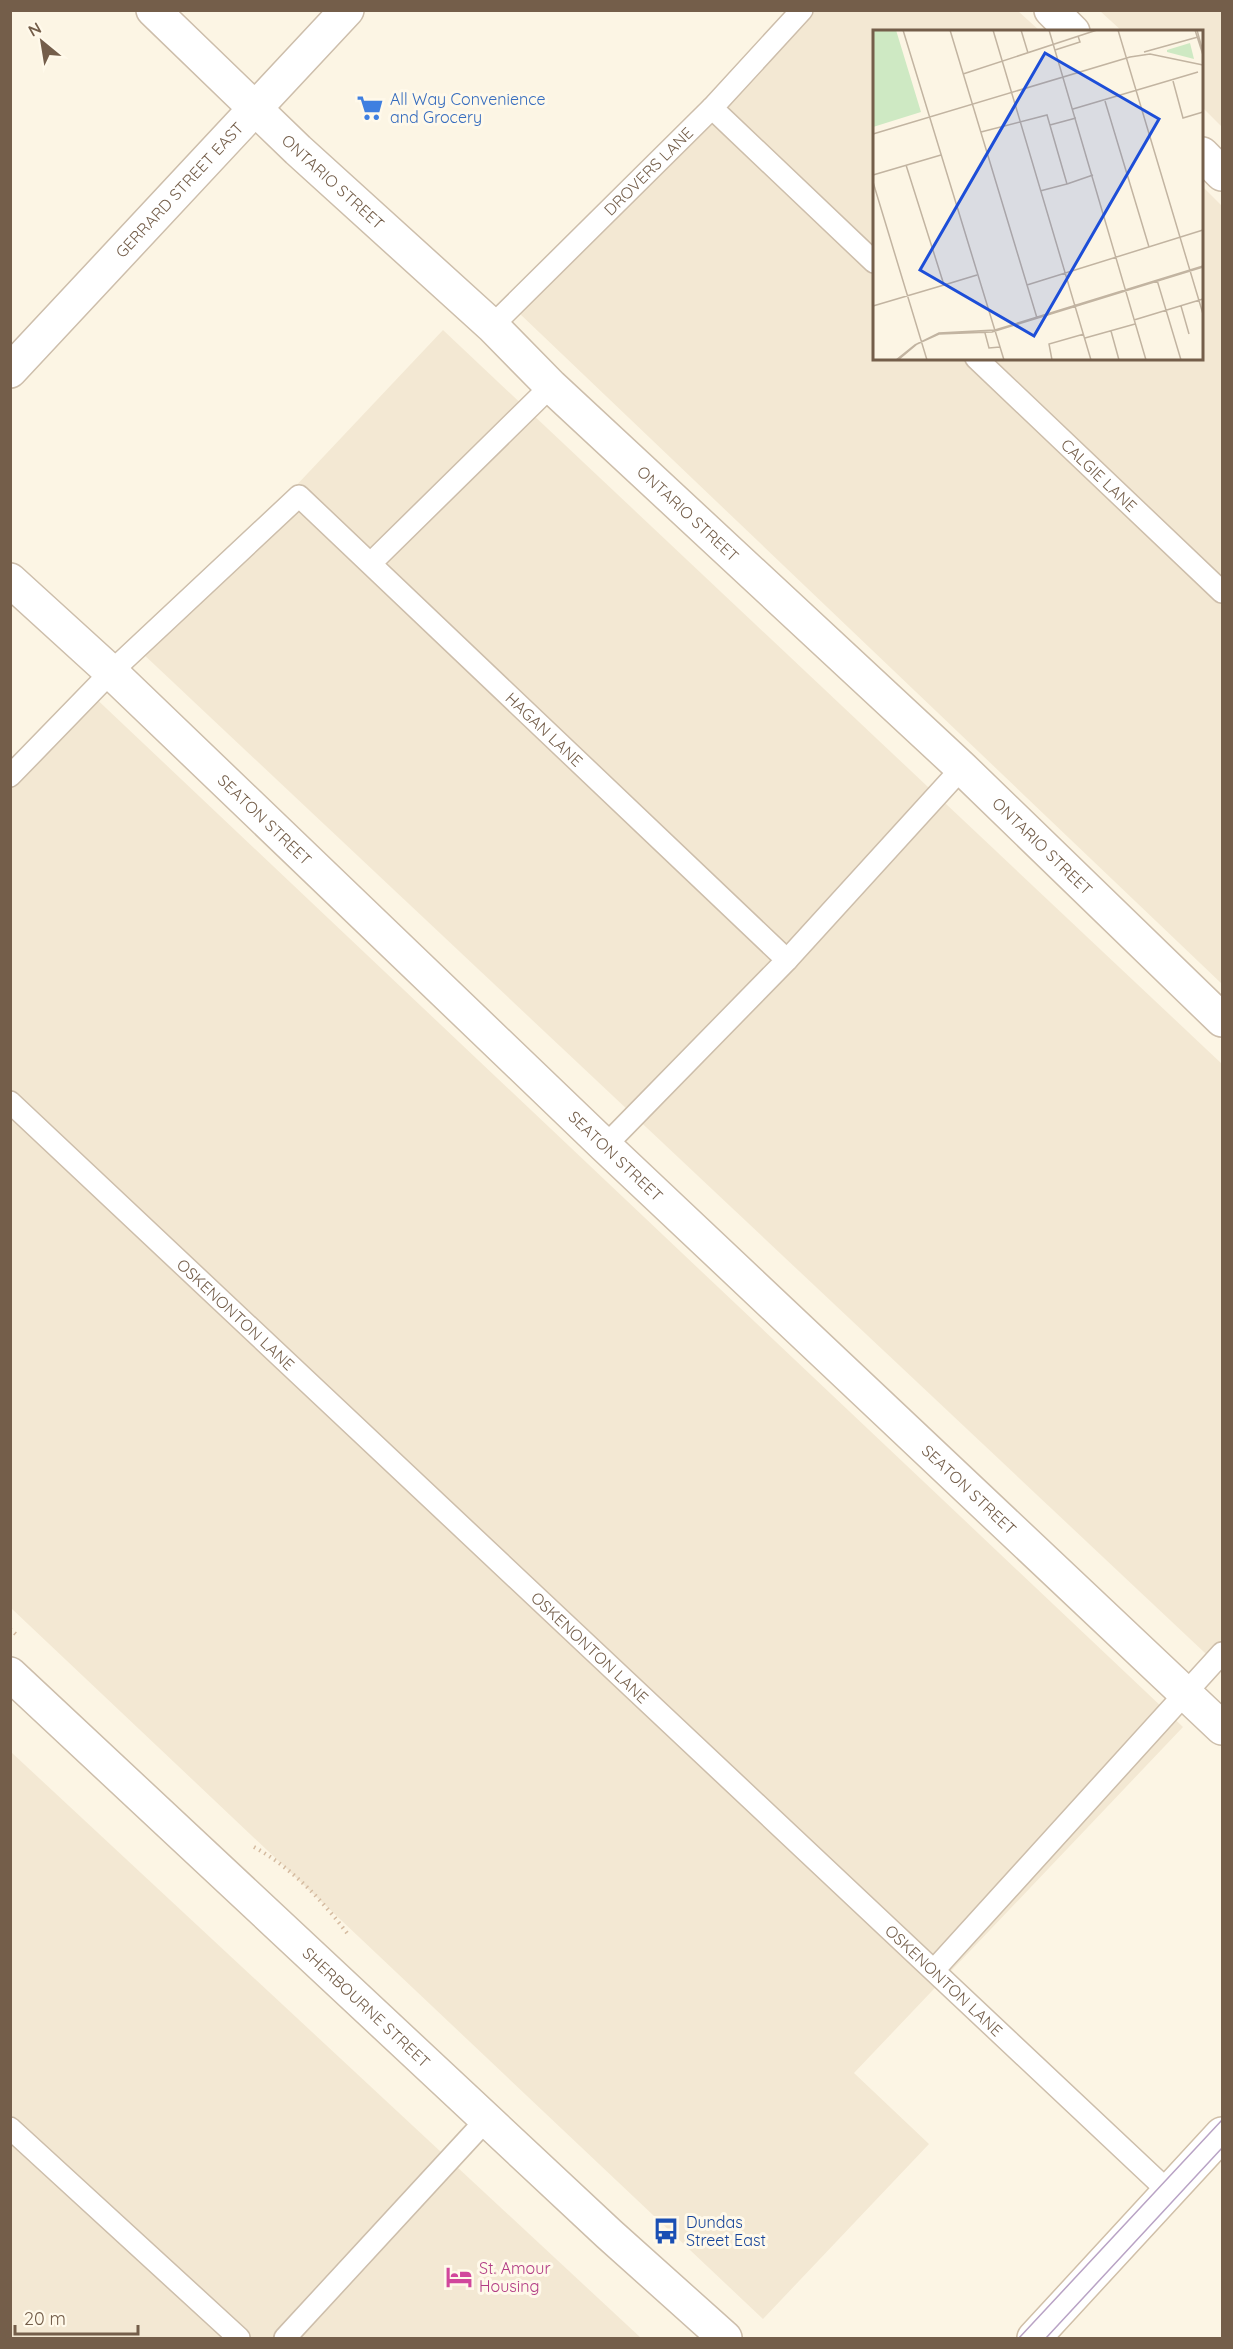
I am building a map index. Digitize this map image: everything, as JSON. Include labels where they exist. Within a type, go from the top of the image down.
[{"type":"street","name":"ONTARIO STREET","points":[[153,10],[255,109],[492,326],[551,386],[962,768],[1222,1020]]},
{"type":"street","name":"GERRARD STREET EAST","points":[[10,371],[347,10]]},
{"type":"street","points":[[1051,10],[1071,30]]},
{"type":"street","points":[[1203,155],[1222,174]]},
{"type":"street","name":"SEATON STREET","points":[[10,580],[111,672],[605,1146],[1222,1728]]},
{"type":"street","name":"SHERBOURNE STREET","points":[[10,1674],[725,2338]]},
{"type":"street","points":[[1034,2338],[1222,2134]]},
{"type":"lane","name":"DROVERS LANE","points":[[492,326],[712,108],[802,10]]},
{"type":"lane","points":[[712,108],[873,261]]},
{"type":"lane","name":"CALGIE LANE","points":[[978,360],[1222,592]]},
{"type":"lane","points":[[371,563],[551,386]]},
{"type":"lane","name":"HAGAN LANE","points":[[111,672],[298,496],[787,960]]},
{"type":"lane","points":[[10,776],[111,672]]},
{"type":"lane","points":[[605,1146],[787,960],[962,768]]},
{"type":"lane","name":"OSKENONTON LANE","points":[[10,1102],[935,1969],[1169,2192]]},
{"type":"lane","points":[[935,1969],[1222,1653]]},
{"type":"lane","points":[[285,2338],[487,2119]]},
{"type":"lane","points":[[10,2128],[239,2338]]},
{"type":"shaded area","points":[[809,11],[1018,11],[1039,30],[873,30],[873,360],[1203,360],[1203,187],[1222,206],[1222,984],[519,313]]},
{"type":"shaded area","points":[[1100,11],[1222,11],[1222,127],[1203,108],[1203,30],[1121,30]]},
{"type":"shaded area","points":[[443,330],[1222,1064],[1222,1669],[140,651]]},
{"type":"shaded area","points":[[88,691],[1183,1727],[854,2073],[929,2144],[763,2319],[11,1608],[10,773]]},
{"type":"shaded area","points":[[11,1752],[641,2338],[11,2338]]},
{"type":"tram line","points":[[1019,2338],[1222,2120]]},
{"type":"tram line","points":[[1046,2338],[1222,2148]]},
{"type":"place","name":"All Way Convenience and Grocery","points":[[370,108]]},
{"type":"place","name":"Dundas Street East","points":[[666,2231]]},
{"type":"place","name":"St. Amour Housing","points":[[459,2277]]}]
